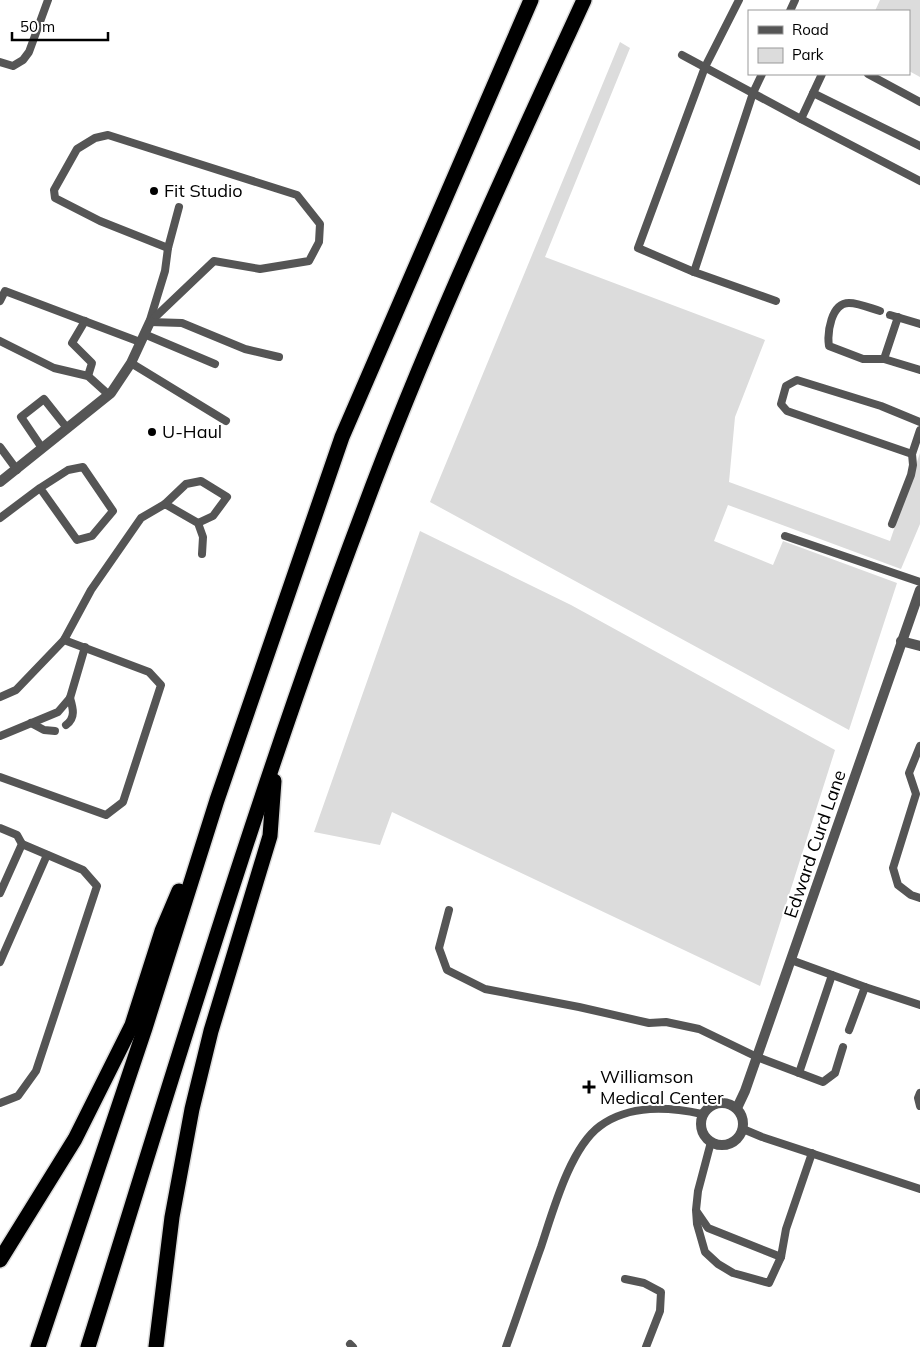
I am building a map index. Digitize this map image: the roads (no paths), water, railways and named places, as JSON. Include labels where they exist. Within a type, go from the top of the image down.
[{"type":"highway","points":[[38,1347],[145,1028],[217,800],[342,437],[531,0]]},
{"type":"highway","points":[[88,1347],[275,757],[361,516],[432,338],[584,0]]},
{"type":"highway","points":[[156,1347],[172,1217],[192,1109],[211,1031],[270,836],[275,757]]},
{"type":"highway","points":[[0,1260],[75,1139],[132,1025],[162,931],[217,800]]},
{"type":"street","points":[[0,482],[109,395],[131,363],[150,322]]},
{"type":"street","name":"Edward Curd Lane","points":[[737,1108],[745,1091],[857,775],[901,641],[920,590]]},
{"type":"street","points":[[901,641],[920,646]]},
{"type":"street","points":[[722,1102],[737,1108],[742,1118],[743,1129],[734,1142],[718,1145],[705,1137],[701,1130],[700,1122],[702,1114],[707,1108],[722,1102]]},
{"type":"lane","points":[[0,62],[13,66],[23,60],[29,52],[48,0]]},
{"type":"lane","points":[[739,0],[705,67],[638,248],[694,272],[776,301]]},
{"type":"lane","points":[[682,55],[920,181]]},
{"type":"lane","points":[[694,272],[753,93],[762,75]]},
{"type":"lane","points":[[801,119],[822,75]]},
{"type":"lane","points":[[870,75],[920,102]]},
{"type":"lane","points":[[813,92],[920,146]]},
{"type":"lane","points":[[150,322],[214,261],[260,269],[308,261],[320,242],[320,224],[297,195],[108,135],[94,138],[77,150],[54,190],[55,198],[100,221],[168,248]]},
{"type":"lane","points":[[150,322],[165,271],[168,248],[180,207]]},
{"type":"lane","points":[[0,302],[4,291],[85,321],[142,338],[215,364]]},
{"type":"lane","points":[[880,311],[846,303],[840,306],[834,313],[828,336],[829,346],[863,359],[884,359],[920,370]]},
{"type":"lane","points":[[884,359],[894,316],[920,324]]},
{"type":"lane","points":[[85,321],[72,342],[92,363],[88,376]]},
{"type":"lane","points":[[150,322],[182,323],[245,349],[279,358]]},
{"type":"lane","points":[[0,341],[54,368],[88,376],[109,395]]},
{"type":"lane","points":[[131,363],[226,421]]},
{"type":"lane","points":[[912,454],[787,411],[781,404],[786,386],[797,380],[881,406],[920,422]]},
{"type":"lane","points":[[42,448],[21,417],[44,399],[67,428]]},
{"type":"lane","points":[[892,524],[911,475],[913,465],[912,454],[920,430]]},
{"type":"lane","points":[[0,447],[17,470]]},
{"type":"lane","points":[[0,518],[40,488],[68,470],[83,467],[113,511],[92,536],[77,540],[40,488]]},
{"type":"lane","points":[[0,696],[16,690],[64,640],[91,590],[141,518],[165,504],[186,484],[201,482],[227,497],[213,516],[198,523]]},
{"type":"lane","points":[[165,504],[198,523],[203,537],[202,554]]},
{"type":"lane","points":[[785,536],[920,582]]},
{"type":"lane","points":[[0,777],[106,816],[124,802],[161,685],[149,672],[64,640]]},
{"type":"lane","points":[[0,736],[58,712],[70,698],[85,648]]},
{"type":"lane","points":[[66,725],[70,722],[74,712],[70,698]]},
{"type":"lane","points":[[31,723],[44,730],[55,731]]},
{"type":"lane","points":[[920,746],[910,773],[918,792],[893,868],[898,885],[911,895],[920,898]]},
{"type":"lane","points":[[0,828],[17,835],[22,844],[83,870],[97,886],[36,1071],[18,1096],[0,1103]]},
{"type":"lane","points":[[0,893],[22,844]]},
{"type":"lane","points":[[0,962],[47,855]]},
{"type":"lane","points":[[449,910],[439,948],[447,970],[485,989],[650,1023],[666,1022],[699,1028],[757,1057],[823,1082],[835,1073],[843,1047]]},
{"type":"lane","points":[[791,960],[920,1005]]},
{"type":"lane","points":[[799,1073],[832,975]]},
{"type":"lane","points":[[848,1030],[865,986]]},
{"type":"lane","points":[[920,1093],[918,1098],[920,1106]]},
{"type":"lane","points":[[506,1347],[562,1184],[580,1148],[600,1126],[627,1112],[659,1108],[702,1114]]},
{"type":"lane","points":[[743,1129],[920,1189]]},
{"type":"lane","points":[[711,1142],[698,1191],[696,1210],[697,1224],[705,1252],[718,1264],[733,1273],[769,1283],[781,1257],[786,1230],[812,1153]]},
{"type":"lane","points":[[696,1210],[708,1228],[744,1244],[781,1257]]},
{"type":"lane","points":[[625,1278],[644,1283],[660,1292],[660,1312],[646,1347]]},
{"type":"place","name":"Fit Studio","points":[[154,191]]},
{"type":"place","name":"U-Haul","points":[[152,432]]},
{"type":"place","name":"Williamson Medical Center","points":[[589,1087]]}]
